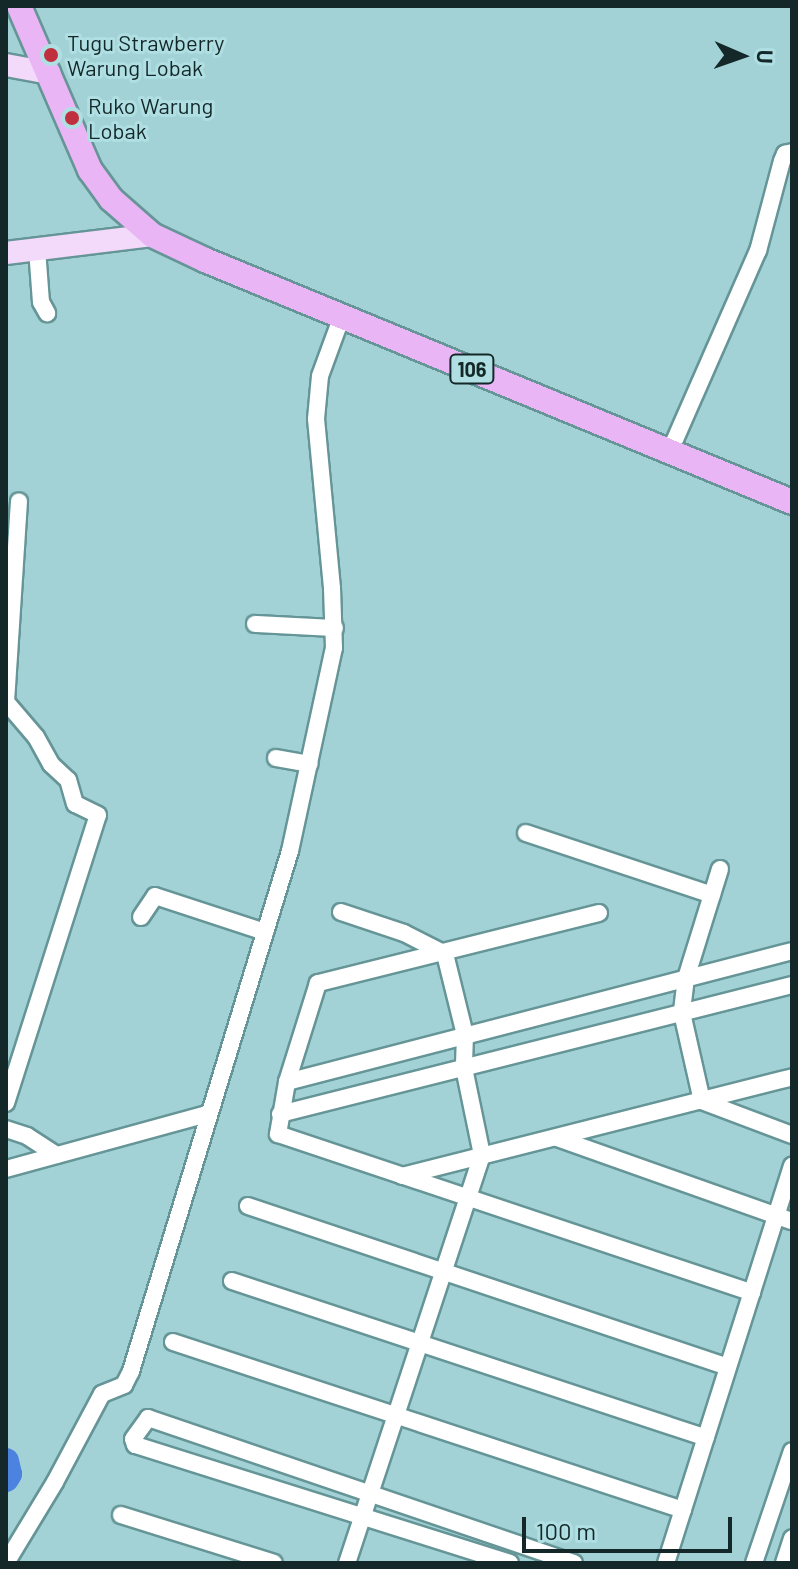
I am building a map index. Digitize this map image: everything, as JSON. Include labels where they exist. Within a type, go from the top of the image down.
[{"type":"main road","name":"106","points":[[19,6],[90,170],[122,210],[152,235],[792,502]]},
{"type":"main road","points":[[6,65],[49,73]]},
{"type":"main road","points":[[111,240],[122,223],[122,210]]},
{"type":"main road","points":[[6,253],[152,235]]},
{"type":"street","points":[[670,451],[758,251],[782,161],[785,154],[792,152]]},
{"type":"street","points":[[37,249],[41,302],[47,313]]},
{"type":"street","points":[[14,1560],[102,1394],[127,1380],[179,1220],[207,1114],[290,851],[323,705],[335,628],[316,419],[320,376],[342,316]]},
{"type":"street","points":[[6,1103],[12,1062],[98,815],[75,804],[68,780],[51,764],[36,737],[6,702],[19,501]]},
{"type":"street","points":[[255,624],[335,628]]},
{"type":"street","points":[[276,758],[309,764]]},
{"type":"street","points":[[526,833],[712,895]]},
{"type":"street","points":[[702,1101],[682,1013],[686,978],[720,869]]},
{"type":"street","points":[[141,917],[155,896],[265,932]]},
{"type":"street","points":[[341,912],[404,933],[445,954],[465,1035],[464,1068],[482,1155],[347,1563]]},
{"type":"street","points":[[599,913],[445,954],[318,983],[287,1082],[280,1114],[280,1136],[752,1293]]},
{"type":"street","points":[[287,1082],[792,951]]},
{"type":"street","points":[[280,1114],[792,985]]},
{"type":"street","points":[[401,1176],[792,1077]]},
{"type":"street","points":[[702,1101],[792,1135]]},
{"type":"street","points":[[6,1169],[207,1114]]},
{"type":"street","points":[[6,1129],[27,1136],[56,1155]]},
{"type":"street","points":[[557,1138],[784,1218]]},
{"type":"street","points":[[666,1563],[752,1293],[784,1218],[792,1166]]},
{"type":"street","points":[[248,1206],[728,1367]]},
{"type":"street","points":[[232,1281],[706,1438]]},
{"type":"street","points":[[173,1342],[683,1510]]},
{"type":"street","points":[[510,1563],[135,1445],[133,1439],[148,1418],[574,1563]]},
{"type":"street","points":[[754,1563],[792,1451]]},
{"type":"street","points":[[121,1515],[274,1563]]},
{"type":"street","points":[[784,1563],[792,1538]]},
{"type":"waterway","points":[[6,1461],[9,1474],[6,1479]]},
{"type":"place","name":"Tugu Strawberry Warung Lobak","points":[[51,55]]},
{"type":"place","name":"Ruko Warung Lobak","points":[[72,118]]}]
